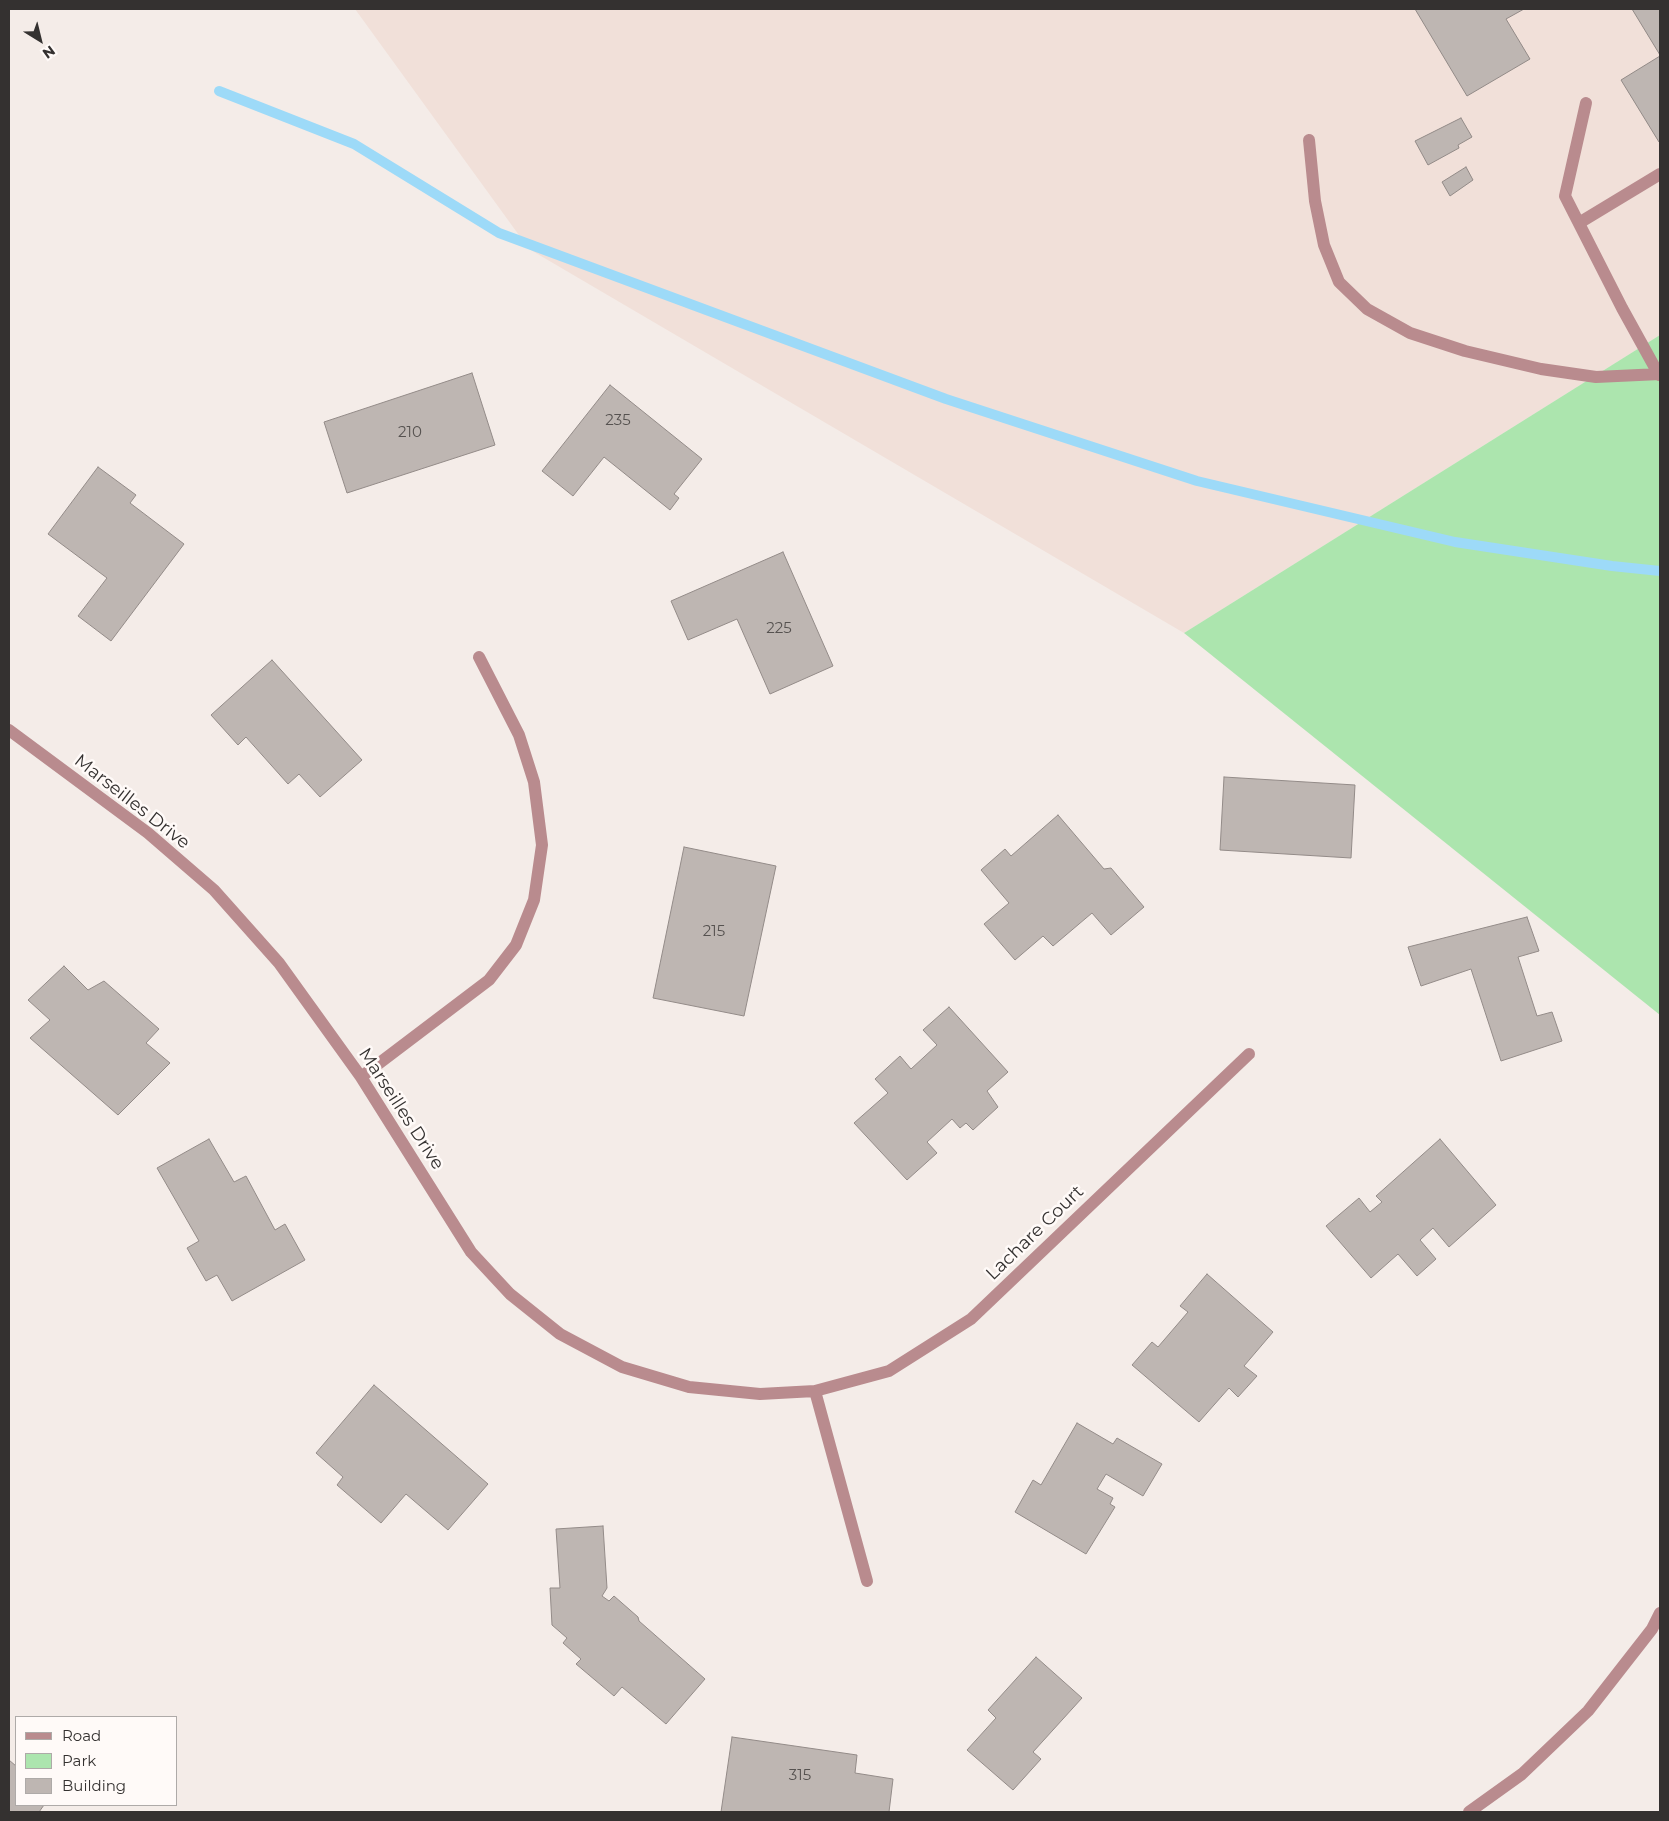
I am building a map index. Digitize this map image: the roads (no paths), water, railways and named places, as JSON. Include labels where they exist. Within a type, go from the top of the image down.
[{"type":"street","points":[[1309,140],[1315,201],[1324,245],[1339,282],[1367,309],[1410,334],[1465,351],[1541,369],[1596,377],[1659,374],[1622,308],[1565,196],[1586,103]]},
{"type":"street","points":[[1579,223],[1660,174]]},
{"type":"street","points":[[362,1077],[489,980],[516,945],[534,900],[542,844],[534,782],[519,735],[479,657]]},
{"type":"street","name":"Marseilles Drive","points":[[9,730],[148,833],[214,890],[279,963],[362,1077],[471,1252],[510,1294],[560,1334],[622,1367],[690,1387],[760,1394],[815,1391]]},
{"type":"street","name":"Lachare Court","points":[[815,1391],[889,1371],[971,1319],[1249,1054]]},
{"type":"street","points":[[815,1391],[867,1581]]},
{"type":"street","points":[[1469,1812],[1522,1774],[1588,1711],[1652,1629],[1660,1613]]},
{"type":"waterway","points":[[219,91],[354,144],[499,233],[946,399],[1197,481],[1455,542],[1612,566],[1660,571]]}]
